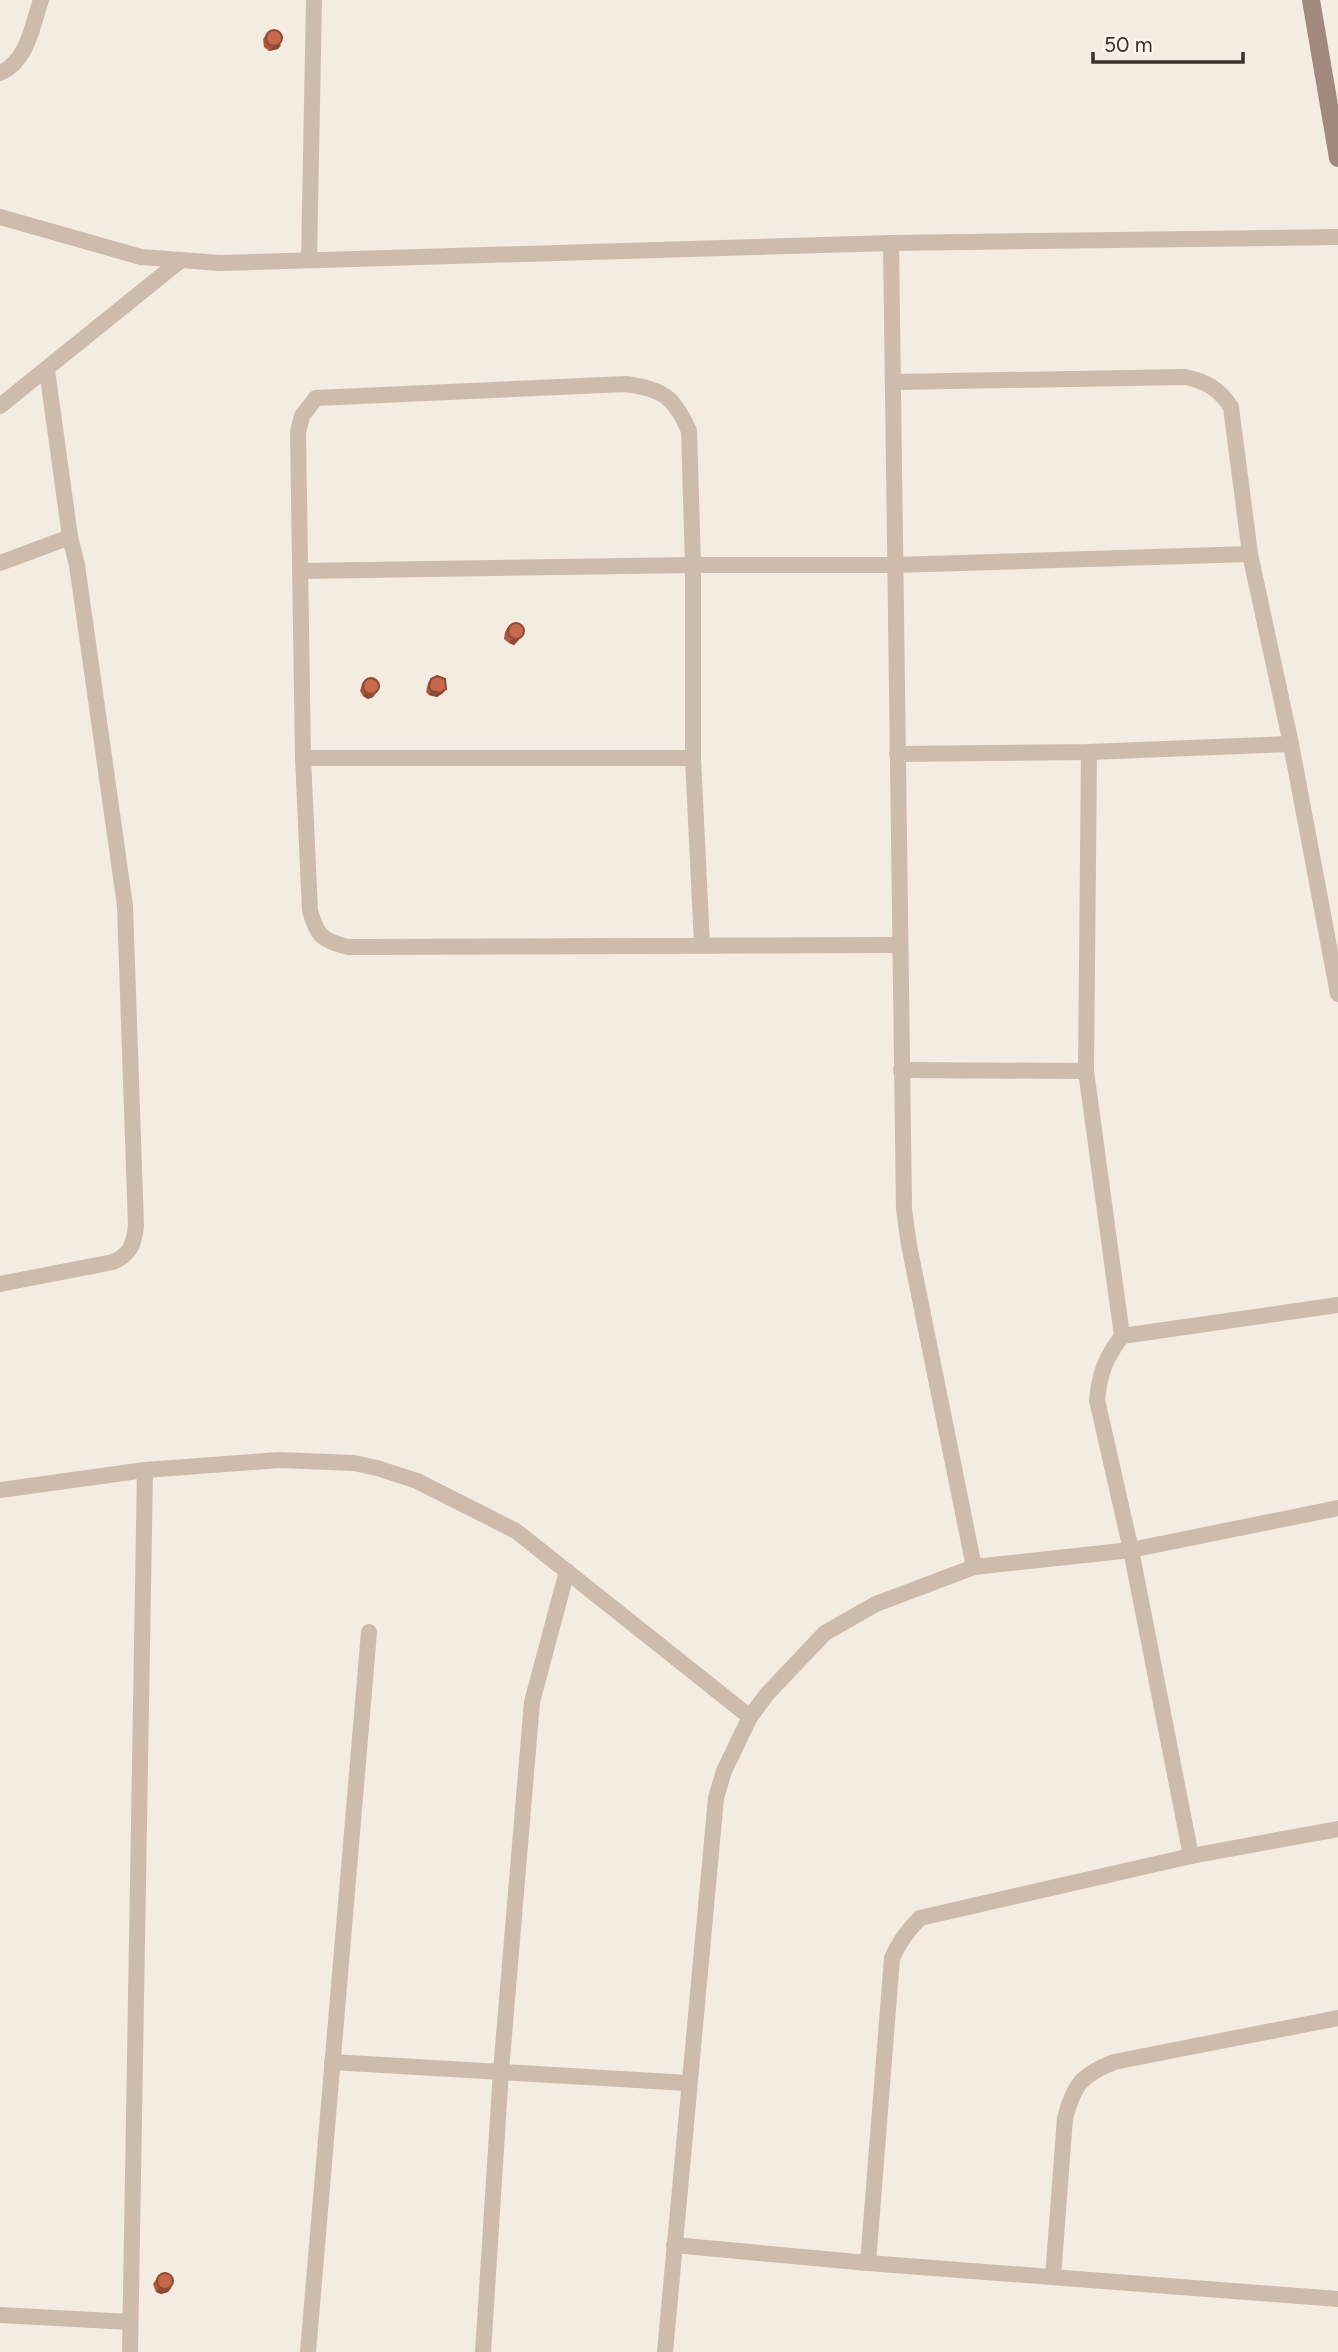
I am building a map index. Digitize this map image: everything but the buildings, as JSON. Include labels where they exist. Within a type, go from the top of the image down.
[{"type":"street","points":[[0,73],[15,64],[24,50],[41,0]]},
{"type":"street","points":[[309,260],[314,0]]},
{"type":"street","points":[[1311,0],[1338,158]]},
{"type":"street","points":[[0,217],[141,257],[220,263],[891,243],[1338,237]]},
{"type":"street","points":[[891,243],[904,1209],[974,1567]]},
{"type":"street","points":[[0,406],[181,260]]},
{"type":"street","points":[[0,1284],[113,1262],[124,1257],[130,1250],[136,1226],[125,906],[81,588],[70,537],[47,370]]},
{"type":"street","points":[[893,382],[1185,377],[1200,380],[1216,388],[1231,407],[1250,554],[1291,744],[1338,994]]},
{"type":"street","points":[[702,945],[693,758],[693,565],[689,430],[681,413],[671,400],[652,388],[626,384],[316,398],[302,416],[298,432],[303,758],[310,911],[316,930],[323,939],[348,947],[899,945]]},
{"type":"street","points":[[0,563],[70,537]]},
{"type":"street","points":[[300,571],[895,565],[1250,554]]},
{"type":"street","points":[[897,754],[1089,752],[1291,744]]},
{"type":"street","points":[[1089,752],[1086,1071],[1122,1336],[1107,1356],[1100,1376],[1097,1400],[1131,1550],[1191,1856]]},
{"type":"street","points":[[303,758],[693,758]]},
{"type":"street","points":[[901,1070],[1086,1071]]},
{"type":"street","points":[[1122,1336],[1338,1305]]},
{"type":"street","points":[[0,1490],[145,1470],[279,1460],[354,1463],[377,1468],[417,1481],[516,1531],[750,1717]]},
{"type":"street","points":[[130,2352],[145,1470]]},
{"type":"street","points":[[665,2352],[716,1798],[724,1770],[750,1717],[774,1686],[825,1633],[876,1604],[974,1567],[1131,1550],[1338,1508]]},
{"type":"street","points":[[483,2352],[501,2071],[532,1702],[567,1571]]},
{"type":"street","points":[[308,2352],[369,1632]]},
{"type":"street","points":[[868,2263],[892,1958],[898,1943],[910,1928],[920,1919],[1191,1856],[1338,1829]]},
{"type":"street","points":[[1053,2277],[1065,2118],[1070,2099],[1084,2076],[1114,2062],[1338,2018]]},
{"type":"street","points":[[332,2062],[688,2083]]},
{"type":"street","points":[[674,2245],[868,2263],[1338,2299]]},
{"type":"street","points":[[0,2315],[131,2322]]}]
